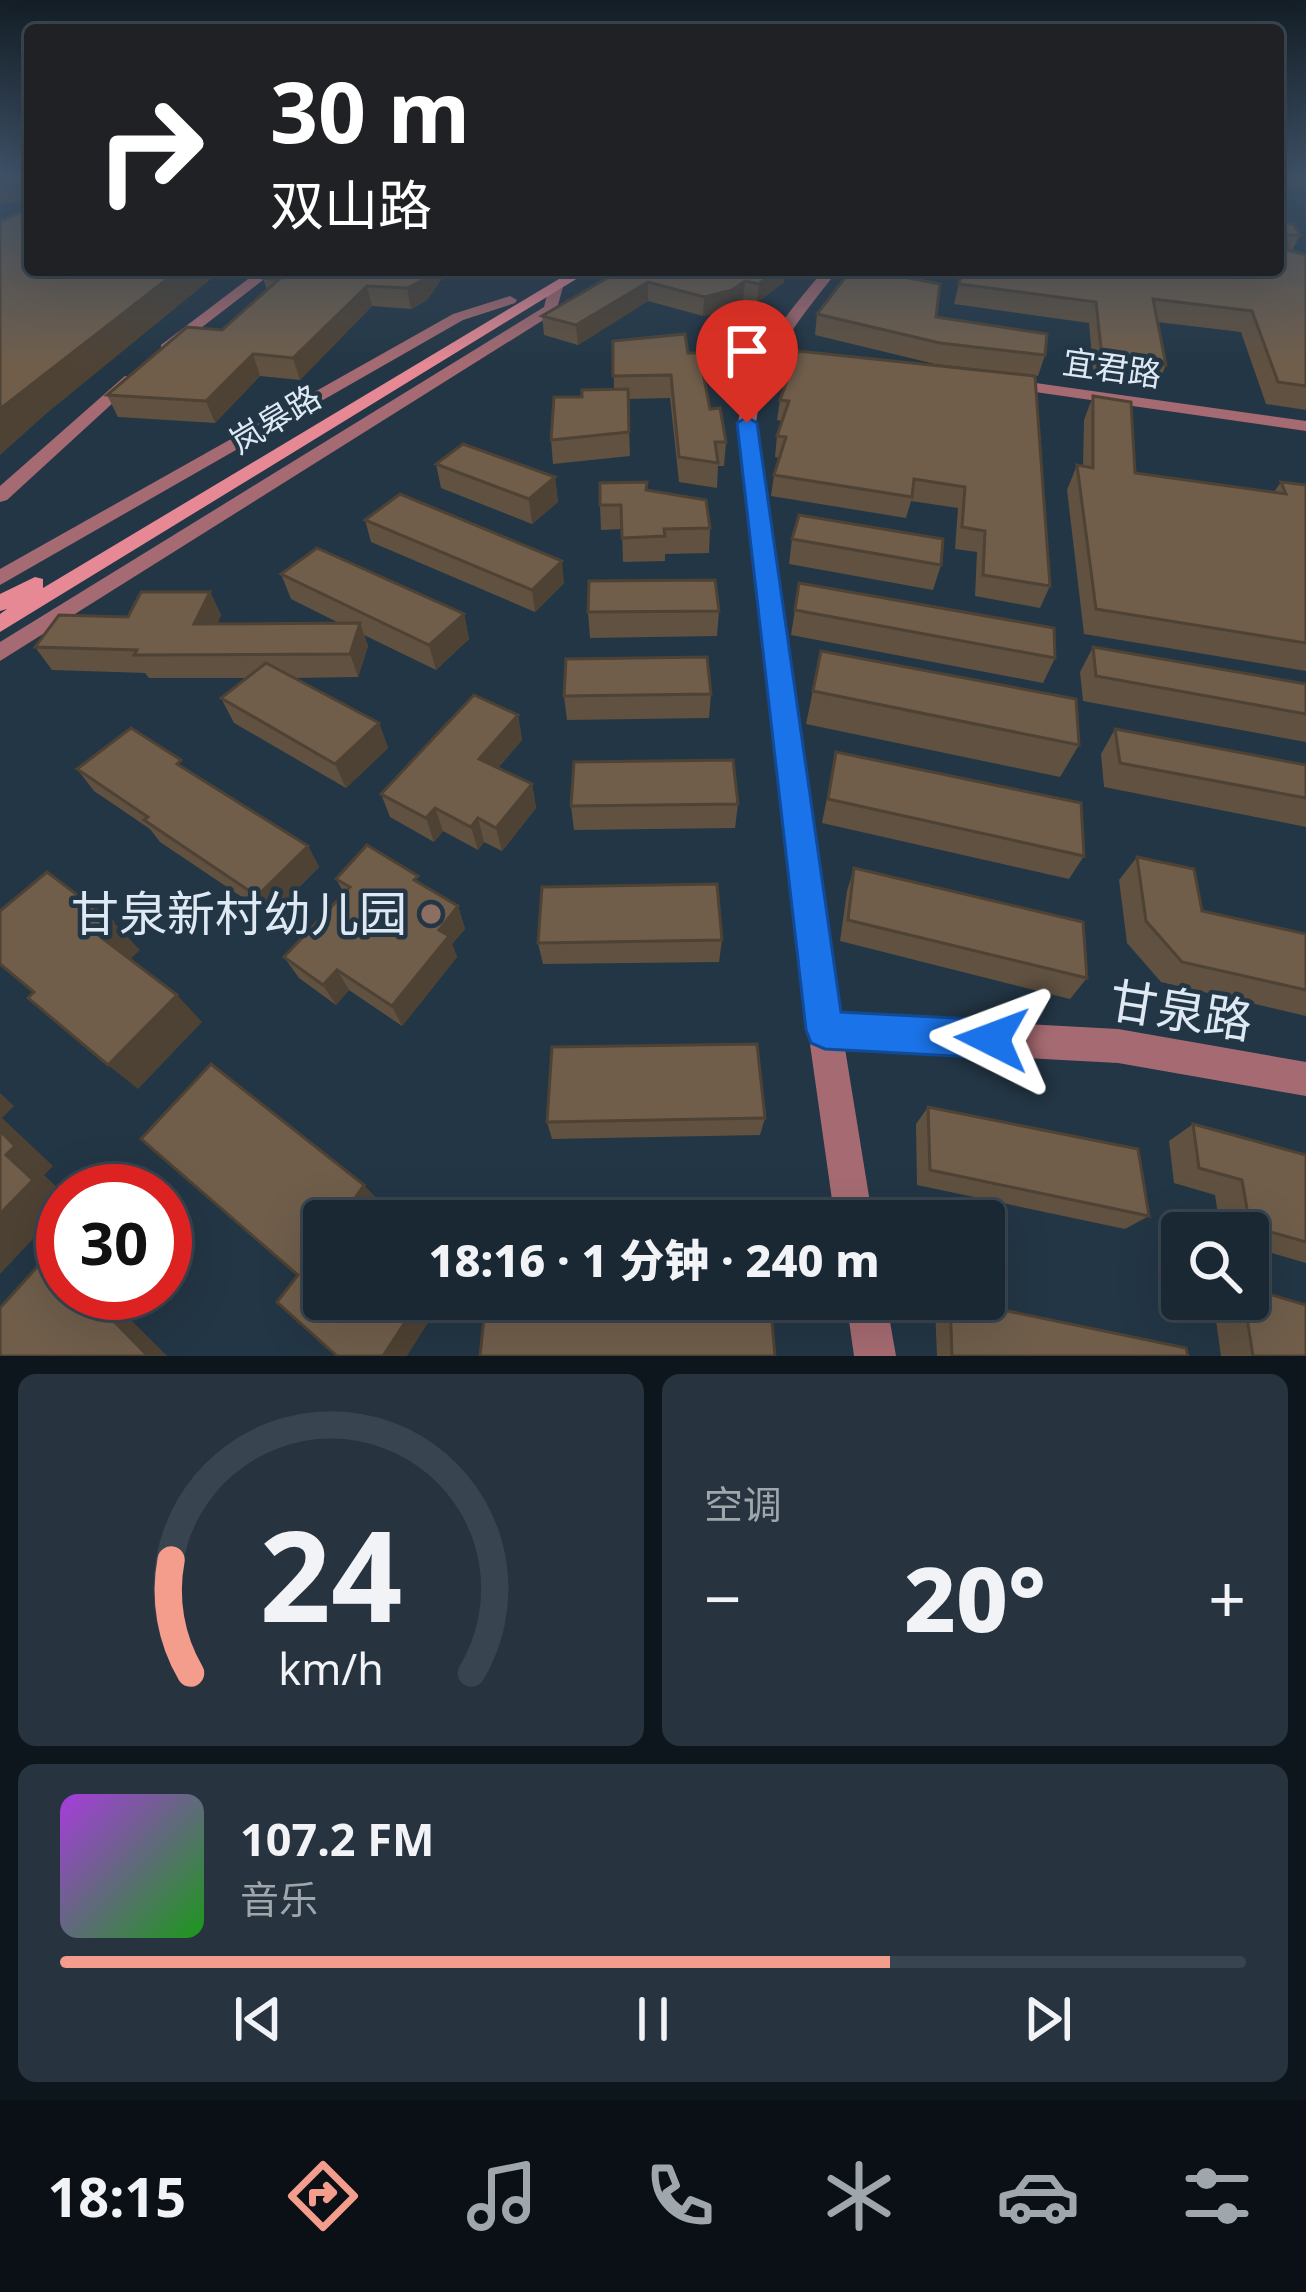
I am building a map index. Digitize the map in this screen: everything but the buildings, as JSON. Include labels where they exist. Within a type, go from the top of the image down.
[{"type":"main road","name":"岚皋路","points":[[0,624],[510,300],[556,279]]},
{"type":"main road","name":"岚皋路","points":[[0,604],[178,508],[556,279]]},
{"type":"street","points":[[0,496],[166,348],[261,276]]},
{"type":"street","points":[[827,276],[749,396],[747,423],[851,1200]]},
{"type":"street","points":[[0,652],[550,309],[556,279]]},
{"type":"street","points":[[0,578],[458,317],[510,300]]},
{"type":"street","name":"宜君路","points":[[988,381],[1306,426]]},
{"type":"street","name":"甘泉路","points":[[825,1030],[1118,1046],[1306,1079]]},
{"type":"street","points":[[869,1320],[875,1356]]},
{"type":"place","name":"甘泉新村幼儿园","points":[[431,914]]},
{"type":"route","points":[[747,423],[825,1030],[992,1039]]}]
